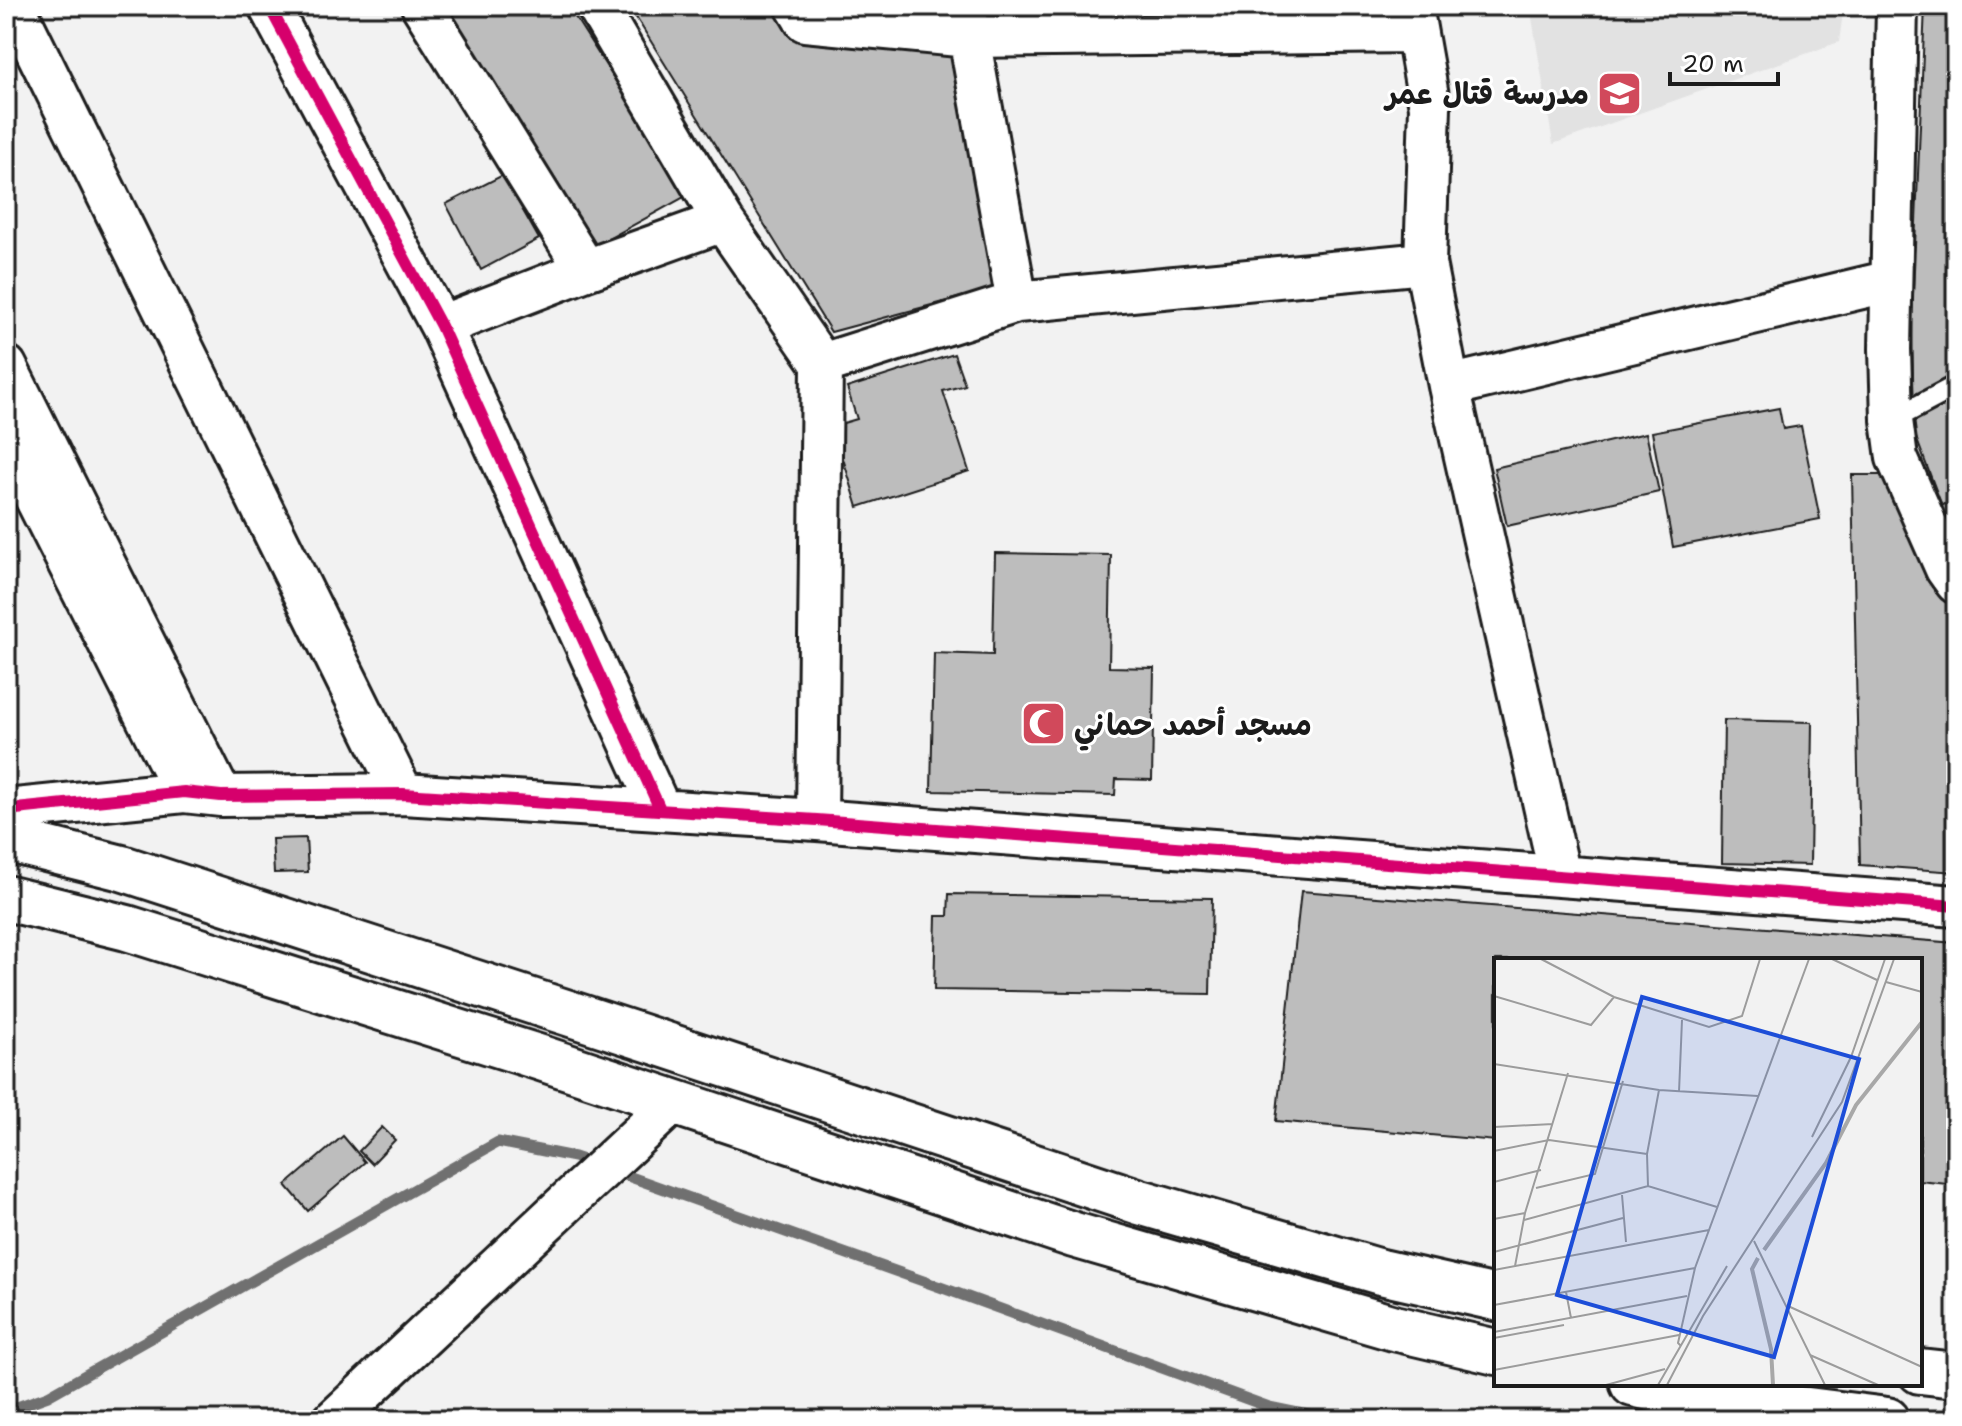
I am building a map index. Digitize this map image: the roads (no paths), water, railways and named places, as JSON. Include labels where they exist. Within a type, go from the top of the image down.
[{"type":"highway","points":[[6,839],[122,868],[1140,1202],[1381,1272],[1494,1298]]},
{"type":"highway","points":[[6,898],[127,928],[541,1058],[1074,1235],[1394,1328],[1494,1352]]},
{"type":"highway","points":[[1922,1371],[1956,1375]]},
{"type":"highway","points":[[1642,1386],[1672,1393],[1887,1420]]},
{"type":"street","points":[[14,6],[20,56],[403,794]]},
{"type":"street","points":[[269,6],[441,326],[660,809]]},
{"type":"street","points":[[422,6],[586,270]]},
{"type":"street","points":[[597,6],[723,221],[822,364],[817,820]]},
{"type":"street","points":[[796,6],[805,21],[1414,19],[1430,107],[1425,263],[1449,386],[1560,876]]},
{"type":"street","points":[[1897,6],[1891,281],[1892,420],[1897,458],[1946,569],[1956,583]]},
{"type":"street","points":[[968,22],[1017,302]]},
{"type":"street","points":[[441,326],[723,221]]},
{"type":"street","points":[[822,364],[1017,302],[1425,263]]},
{"type":"street","points":[[1449,386],[1891,281]]},
{"type":"street","points":[[6,366],[203,794]]},
{"type":"street","points":[[6,440],[203,794]]},
{"type":"street","points":[[6,810],[203,794],[403,794],[817,820],[1956,906]]},
{"type":"street","points":[[336,1419],[674,1102]]},
{"type":"lane","points":[[1892,420],[1956,386]]},
{"type":"waterway","points":[[6,1411],[48,1396],[498,1142],[595,1164]]},
{"type":"waterway","points":[[611,1170],[1269,1407],[1332,1420]]},
{"type":"place","name":"مدرسة قتال عمر","points":[[1620,93]]},
{"type":"place","name":"مسجد أحمد حماني","points":[[1043,724]]}]
